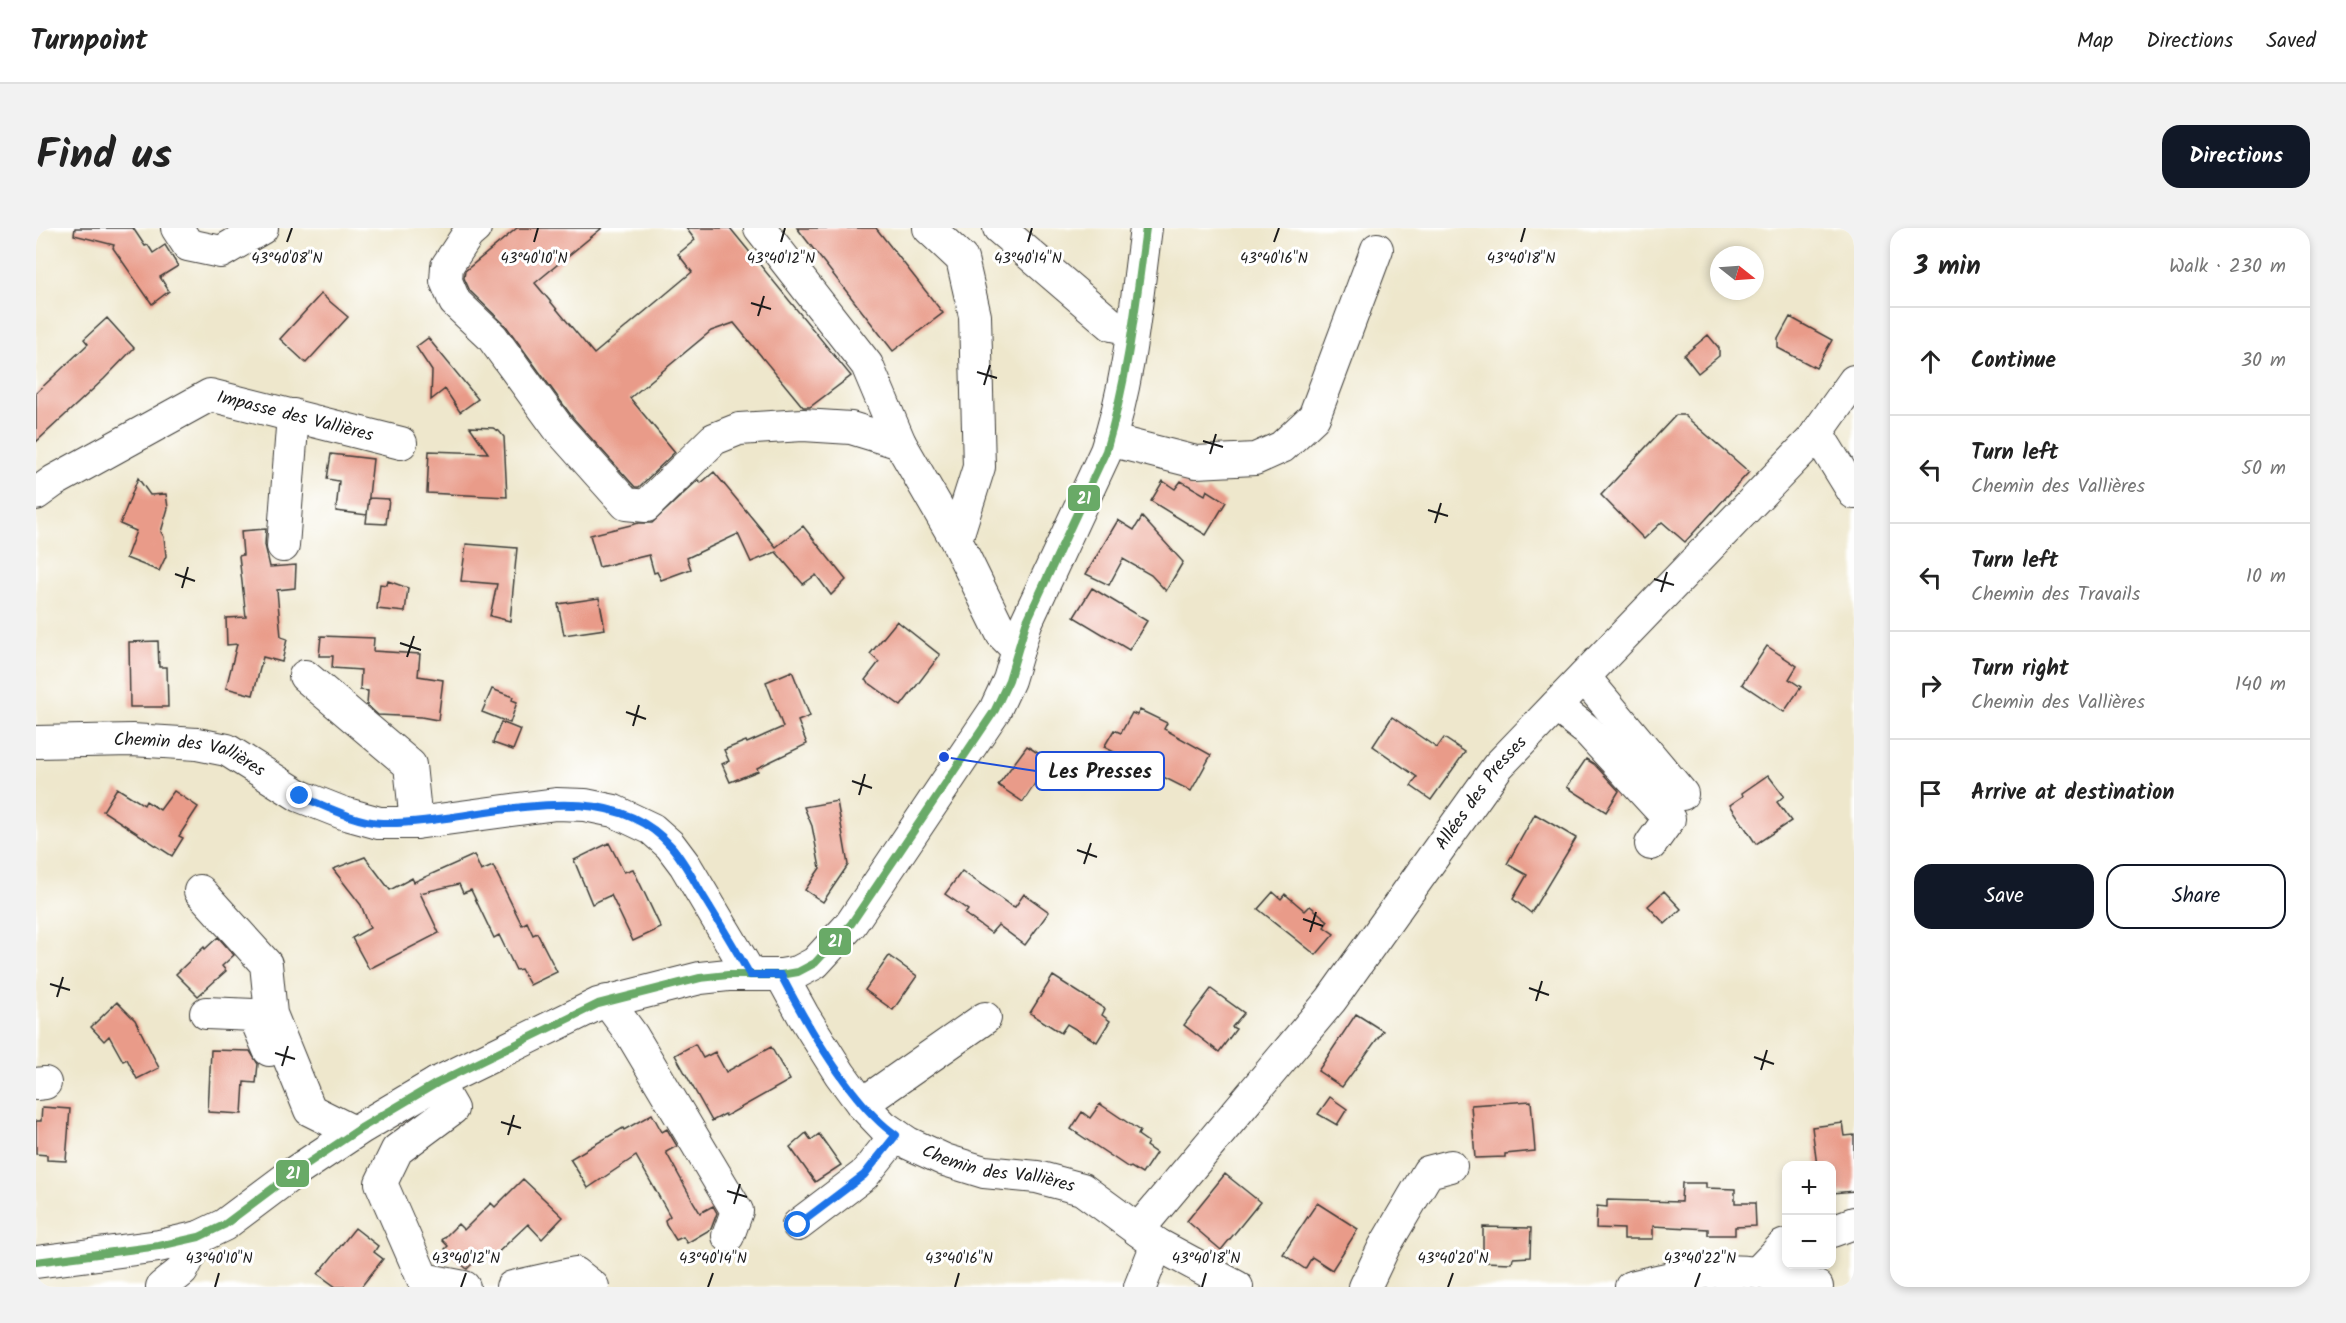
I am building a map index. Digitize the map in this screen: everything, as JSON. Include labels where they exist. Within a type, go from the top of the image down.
[{"type":"street","points":[[177,228],[188,245],[221,252],[262,228]]},
{"type":"street","points":[[475,228],[468,234],[447,266],[446,281],[455,302],[492,338],[559,429],[627,504],[646,506],[714,439],[739,429],[803,425],[851,428],[900,442]]},
{"type":"street","points":[[760,228],[867,365],[900,442],[956,540],[1002,634],[1018,650]]},
{"type":"street","points":[[929,228],[962,259],[975,316],[979,467],[956,540]]},
{"type":"street","points":[[999,228],[1112,325],[1132,329]]},
{"type":"street","points":[[36,1262],[159,1246],[199,1237],[225,1225],[315,1158],[437,1083],[606,1001],[700,978],[781,975],[798,972],[814,963],[832,947],[851,924],[995,710],[1009,680],[1026,623],[1109,440],[1120,401],[1146,228]]},
{"type":"street","points":[[1109,440],[1196,462],[1255,459],[1282,447],[1314,417],[1377,249]]},
{"type":"street","name":"Allées des Presses","points":[[1140,1287],[1148,1237],[1330,1000],[1498,766],[1817,433],[1854,381]]},
{"type":"street","name":"Impasse des Vallières","points":[[36,494],[54,481],[210,395],[401,443]]},
{"type":"street","points":[[283,546],[293,415]]},
{"type":"street","points":[[1817,433],[1854,493]]},
{"type":"street","points":[[306,676],[410,765],[416,823]]},
{"type":"street","points":[[1584,677],[1682,794]]},
{"type":"street","points":[[1556,706],[1588,731],[1670,819],[1651,844]]},
{"type":"street","name":"Chemin des Vallières","points":[[36,742],[132,740],[197,744],[227,750],[300,796],[343,813],[379,823],[416,823],[556,804],[585,804],[614,811],[652,830],[675,852],[750,975]]},
{"type":"street","points":[[200,891],[266,964],[271,1014],[310,1110],[354,1132]]},
{"type":"street","name":"Chemin des Vallières","points":[[781,975],[809,1024],[862,1104],[883,1126],[896,1135],[945,1160],[984,1172],[1037,1177],[1082,1189],[1148,1237],[1237,1287]]},
{"type":"street","points":[[606,1001],[632,1035],[737,1211],[728,1236]]},
{"type":"street","points":[[206,1013],[254,1015],[315,1158]]},
{"type":"street","points":[[862,1104],[985,1018]]},
{"type":"street","points":[[437,1083],[452,1109],[398,1150],[381,1183],[421,1283],[464,1287]]},
{"type":"street","points":[[798,1225],[864,1175],[896,1135]]},
{"type":"street","points":[[1365,1287],[1384,1247],[1428,1172],[1452,1166]]},
{"type":"street","points":[[1836,1230],[1854,1223]]},
{"type":"street","points":[[162,1287],[182,1270],[199,1237]]},
{"type":"street","points":[[1758,1272],[1782,1249]]},
{"type":"street","points":[[1631,1287],[1687,1274],[1720,1278],[1758,1272],[1788,1277],[1817,1287]]},
{"type":"street","points":[[512,1287],[575,1273],[593,1287]]},
{"type":"building","points":[[75,228],[133,228],[145,246],[148,245],[153,253],[165,245],[178,266],[160,277],[169,291],[152,304],[113,248],[114,245],[74,235]]},
{"type":"building","points":[[517,228],[602,228],[535,283],[594,354],[692,272],[678,254],[695,240],[686,228],[730,228],[851,376],[810,407],[803,407],[734,323],[711,331],[630,398],[675,452],[639,487],[635,487],[573,418],[506,326],[470,291],[464,278],[465,271]]},
{"type":"building","points":[[797,228],[876,228],[943,313],[893,351]]},
{"type":"building","points":[[321,294],[348,317],[306,363],[280,339]]},
{"type":"building","points":[[1790,317],[1832,340],[1816,368],[1778,348],[1778,339]]},
{"type":"building","points":[[107,318],[134,348],[36,442],[36,393],[88,344],[84,339]]},
{"type":"building","points":[[1708,335],[1719,348],[1719,356],[1698,373],[1684,355]]},
{"type":"building","points":[[428,338],[478,399],[460,412],[445,389],[431,400],[432,371],[416,347]]},
{"type":"building","points":[[1676,415],[1684,415],[1749,472],[1685,542],[1662,522],[1644,539],[1601,495]]},
{"type":"building","points":[[470,427],[493,428],[504,437],[507,497],[427,493],[429,451],[488,453]]},
{"type":"building","points":[[331,454],[373,459],[367,515],[336,511],[339,481],[327,479]]},
{"type":"building","points":[[714,472],[776,547],[803,526],[846,580],[831,595],[816,575],[803,584],[776,552],[751,562],[738,534],[687,558],[691,569],[661,580],[657,572],[654,573],[649,555],[599,567],[590,535],[639,523],[652,523],[698,480],[701,483]]},
{"type":"building","points":[[138,478],[150,495],[166,494],[168,508],[161,532],[164,537],[166,556],[159,571],[126,558],[136,531],[120,524]]},
{"type":"building","points":[[1163,481],[1175,489],[1181,481],[1205,495],[1207,490],[1226,502],[1206,535],[1151,501]]},
{"type":"building","points":[[369,498],[389,499],[386,524],[366,523]]},
{"type":"building","points":[[1142,517],[1183,562],[1166,591],[1151,575],[1123,559],[1109,585],[1086,574],[1118,520],[1134,530]]},
{"type":"building","points":[[266,529],[265,545],[270,567],[296,565],[295,588],[277,590],[281,637],[287,639],[282,662],[263,657],[253,695],[226,688],[237,644],[227,645],[226,618],[246,617],[239,556],[243,555],[241,531]]},
{"type":"building","points":[[466,544],[517,548],[510,621],[490,616],[497,584],[461,581]]},
{"type":"building","points":[[388,581],[408,588],[405,612],[377,609],[380,584],[387,585]]},
{"type":"building","points":[[1092,588],[1147,621],[1129,650],[1074,617]]},
{"type":"building","points":[[599,598],[605,629],[564,635],[558,604]]},
{"type":"building","points":[[897,621],[940,655],[901,706],[865,680],[879,662],[870,654]]},
{"type":"building","points":[[321,636],[374,638],[373,651],[420,654],[418,676],[443,680],[438,720],[378,715],[367,705],[368,691],[360,690],[361,670],[332,668],[333,656],[319,656]]},
{"type":"building","points":[[158,641],[159,667],[167,667],[168,707],[130,707],[129,642]]},
{"type":"building","points":[[1767,646],[1797,666],[1789,679],[1801,687],[1784,712],[1742,684]]},
{"type":"building","points":[[792,671],[810,716],[798,721],[807,744],[757,768],[758,771],[730,782],[722,764],[729,761],[724,750],[746,741],[747,743],[783,727],[766,682]]},
{"type":"building","points":[[492,689],[513,697],[512,700],[517,702],[510,723],[482,712]]},
{"type":"building","points":[[1140,710],[1167,723],[1164,729],[1211,755],[1191,791],[1104,747],[1114,730],[1121,733],[1132,713],[1137,715]]},
{"type":"building","points":[[1392,717],[1437,748],[1444,738],[1465,752],[1431,800],[1411,786],[1417,777],[1373,746]]},
{"type":"building","points":[[501,722],[521,730],[513,750],[493,743]]},
{"type":"building","points":[[1027,746],[1053,763],[1040,784],[1036,782],[1023,802],[998,785]]},
{"type":"building","points":[[1586,759],[1594,764],[1619,791],[1606,812],[1567,787]]},
{"type":"building","points":[[1768,775],[1784,796],[1777,802],[1791,821],[1756,844],[1730,805],[1743,796],[1742,793]]},
{"type":"building","points":[[117,788],[144,805],[146,801],[160,810],[174,791],[198,807],[179,836],[183,838],[172,856],[103,811]]},
{"type":"building","points":[[837,801],[848,865],[823,902],[805,890],[820,868],[812,826],[804,807]]},
{"type":"building","points":[[1535,814],[1576,838],[1531,913],[1513,899],[1527,875],[1507,864]]},
{"type":"building","points":[[609,843],[624,872],[633,869],[661,928],[633,941],[611,895],[592,904],[574,860]]},
{"type":"building","points":[[474,855],[481,871],[493,866],[522,925],[527,922],[533,935],[537,933],[557,972],[530,985],[521,969],[516,970],[499,935],[494,938],[471,890],[463,893],[459,884],[420,893],[439,933],[369,969],[352,938],[370,928],[361,905],[333,869],[365,857],[390,890],[412,878],[414,882]]},
{"type":"building","points":[[962,871],[1010,905],[1015,907],[1024,894],[1049,912],[1025,945],[998,925],[991,933],[965,914],[968,910],[945,894]]},
{"type":"building","points":[[1664,891],[1681,909],[1665,924],[1648,906]]},
{"type":"building","points":[[1273,892],[1281,899],[1285,894],[1305,911],[1310,906],[1328,921],[1324,927],[1334,934],[1316,955],[1258,909]]},
{"type":"building","points":[[218,937],[234,955],[222,966],[226,971],[198,996],[176,974]]},
{"type":"building","points":[[889,956],[917,976],[893,1010],[865,990]]},
{"type":"building","points":[[1053,976],[1105,1009],[1102,1015],[1110,1021],[1097,1042],[1067,1024],[1061,1033],[1030,1013]]},
{"type":"building","points":[[1211,989],[1244,1013],[1232,1027],[1236,1029],[1219,1052],[1184,1025]]},
{"type":"building","points":[[117,1002],[135,1020],[159,1068],[137,1079],[127,1059],[123,1061],[109,1036],[104,1041],[91,1027]]},
{"type":"building","points":[[1356,1014],[1383,1031],[1342,1087],[1318,1071]]},
{"type":"building","points":[[695,1044],[703,1058],[715,1052],[726,1072],[771,1047],[790,1080],[726,1116],[725,1114],[712,1121],[675,1055]]},
{"type":"building","points":[[211,1050],[250,1051],[258,1064],[256,1083],[244,1082],[242,1114],[208,1112]]},
{"type":"building","points":[[1330,1097],[1347,1109],[1337,1125],[1318,1114]]},
{"type":"building","points":[[1531,1101],[1535,1151],[1505,1154],[1505,1157],[1475,1158],[1471,1105]]},
{"type":"building","points":[[1100,1104],[1140,1131],[1138,1135],[1148,1142],[1146,1146],[1156,1153],[1142,1174],[1129,1168],[1071,1129],[1082,1112],[1090,1118]]},
{"type":"building","points":[[42,1107],[70,1109],[66,1161],[47,1160],[47,1155],[36,1154],[36,1121],[41,1121]]},
{"type":"building","points":[[652,1114],[662,1132],[667,1129],[677,1146],[666,1152],[700,1213],[713,1206],[717,1213],[711,1229],[687,1243],[683,1237],[676,1240],[666,1224],[665,1220],[670,1216],[636,1156],[588,1188],[570,1159]]},
{"type":"building","points":[[1843,1123],[1845,1136],[1854,1135],[1854,1191],[1836,1193],[1836,1161],[1816,1161],[1812,1127]]},
{"type":"building","points":[[806,1133],[811,1140],[819,1134],[841,1165],[815,1182],[790,1147]]},
{"type":"building","points":[[1225,1174],[1260,1202],[1221,1250],[1187,1221]]},
{"type":"building","points":[[523,1179],[563,1217],[542,1239],[528,1224],[492,1258],[485,1251],[467,1269],[445,1249],[448,1246],[442,1240],[458,1224],[464,1230],[491,1203],[495,1207]]},
{"type":"building","points":[[1682,1183],[1706,1183],[1706,1188],[1735,1189],[1735,1203],[1755,1203],[1756,1226],[1735,1227],[1735,1235],[1708,1235],[1708,1229],[1653,1226],[1653,1239],[1624,1239],[1624,1229],[1596,1228],[1597,1206],[1607,1207],[1607,1200],[1681,1202]]},
{"type":"building","points":[[1317,1203],[1358,1229],[1332,1270],[1312,1257],[1305,1269],[1283,1254]]},
{"type":"building","points":[[1483,1227],[1531,1228],[1530,1257],[1513,1258],[1512,1263],[1483,1262]]},
{"type":"building","points":[[355,1228],[378,1246],[374,1252],[383,1259],[361,1287],[336,1287],[318,1274]]},
{"type":"transit line","name":"21","points":[[36,1262],[159,1246],[199,1237],[224,1225],[292,1174],[361,1128],[437,1083],[598,1004],[700,978],[728,975],[781,975],[798,972],[815,963],[851,924],[995,710],[1009,680],[1026,623],[1106,451],[1126,368],[1146,228]]},
{"type":"place","name":"Les Presses","points":[[944,757]]},
{"type":"route","points":[[300,796],[343,813],[379,823],[416,823],[519,808],[585,804],[614,811],[633,819],[652,830],[670,845],[685,865],[750,975],[781,975],[840,1074],[862,1104],[883,1126],[896,1135],[864,1175],[798,1225]]}]
